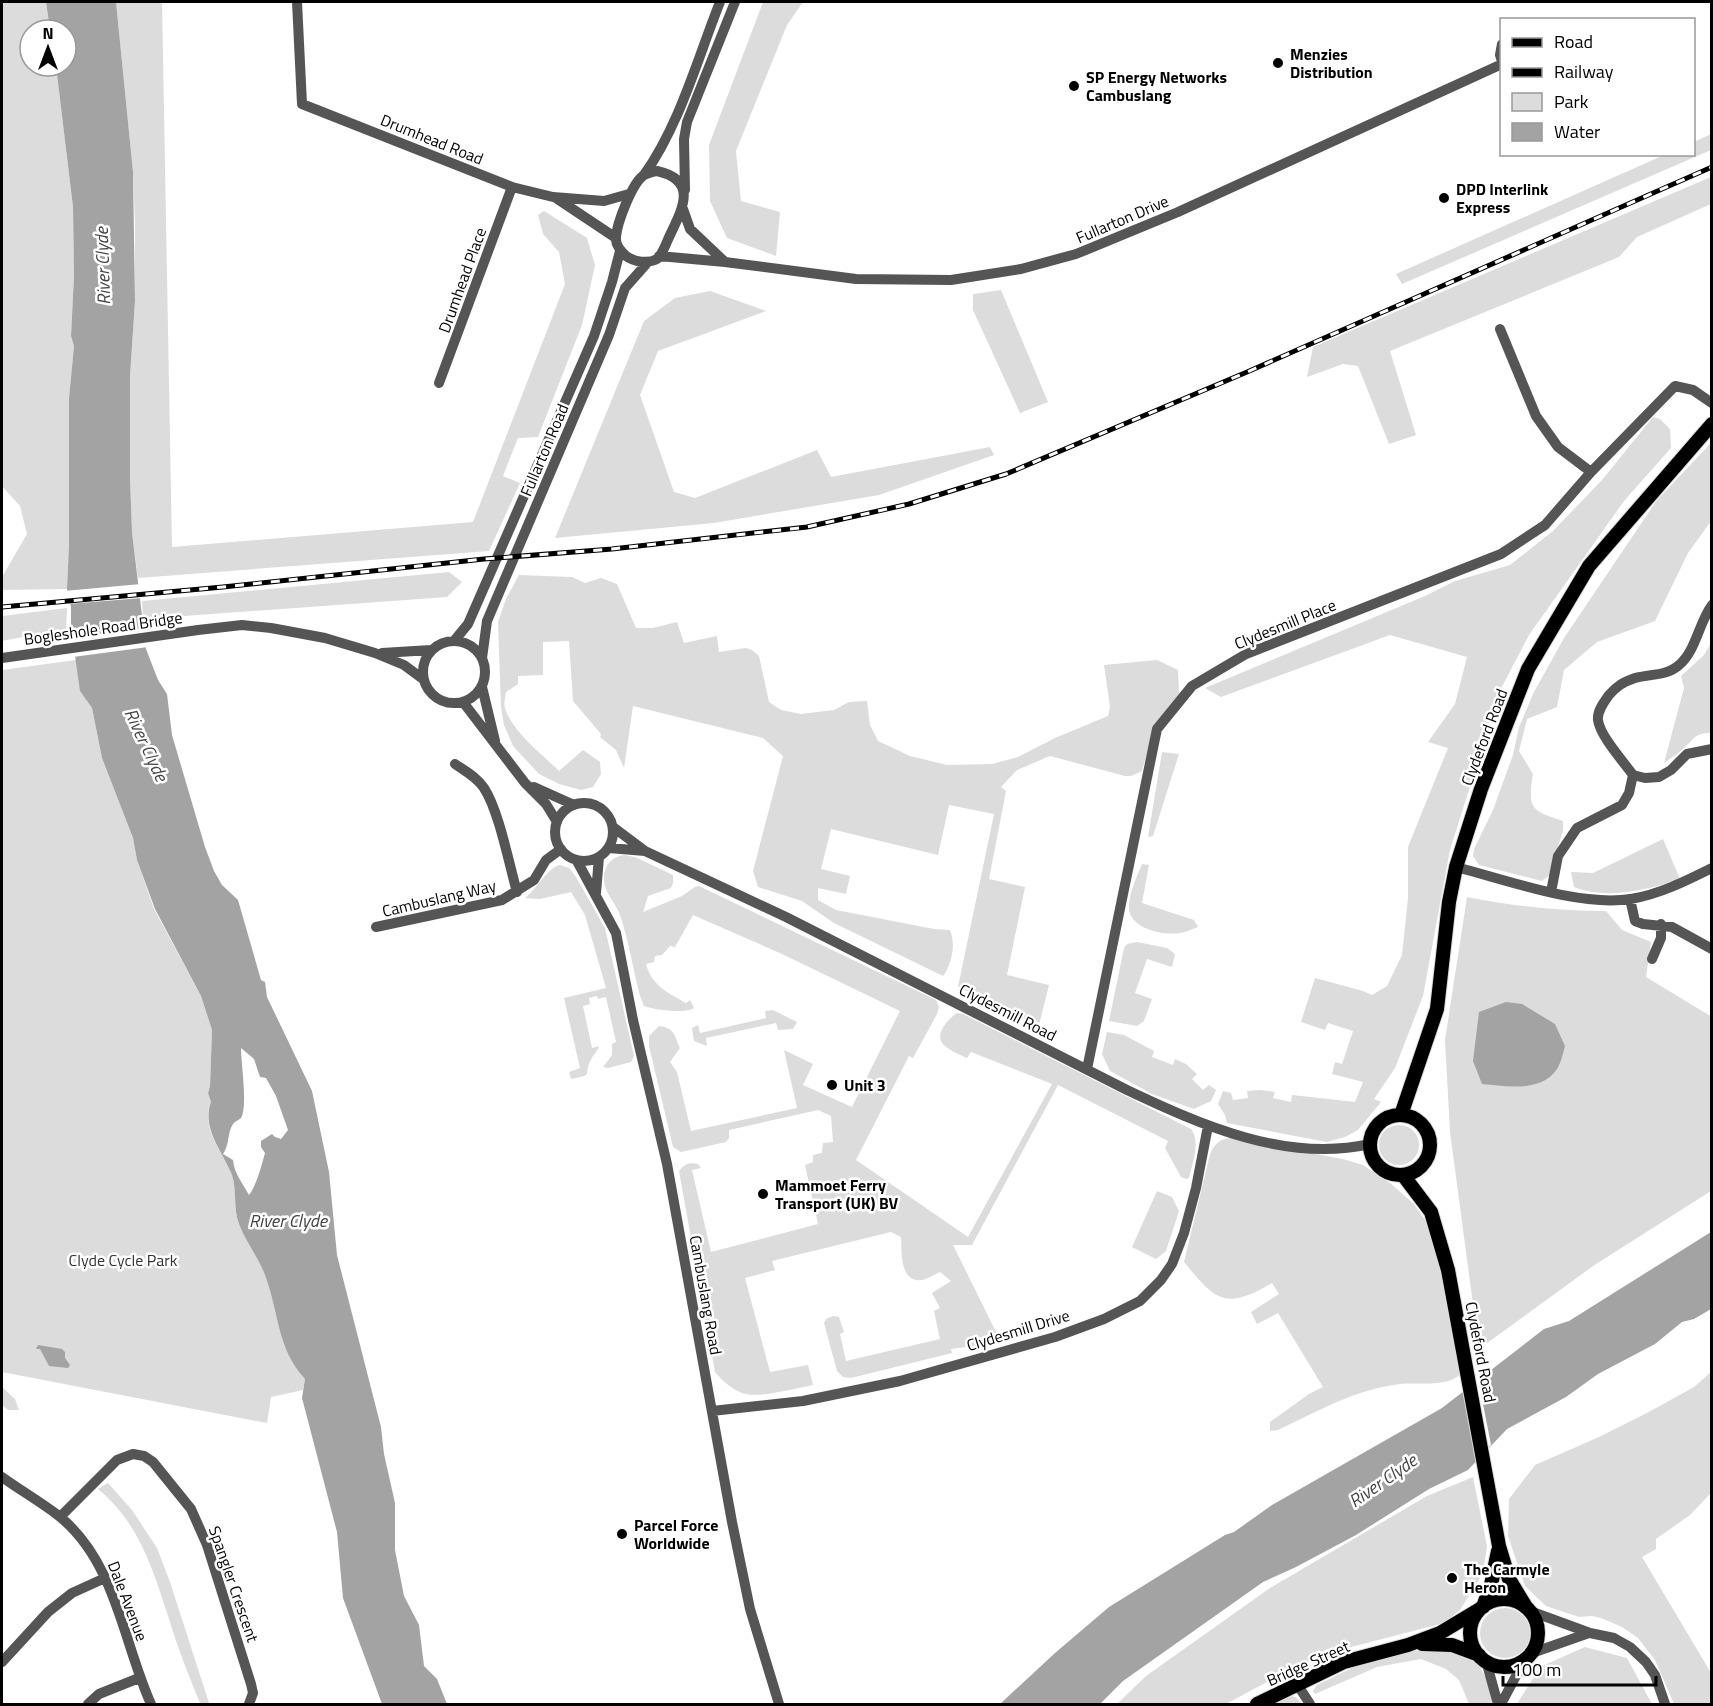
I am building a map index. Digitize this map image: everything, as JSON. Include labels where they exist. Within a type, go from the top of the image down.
[{"type":"main road","name":"Clydeford Road","points":[[1401,1115],[1437,1009],[1449,902],[1456,867],[1481,789],[1528,669],[1589,566],[1712,424]]},
{"type":"main road","points":[[1370,1144],[1376,1127],[1392,1116],[1411,1117],[1419,1122],[1426,1130],[1429,1139],[1430,1149],[1427,1159],[1421,1167],[1403,1175]]},
{"type":"main road","name":"Clydeford Road","points":[[1370,1144],[1371,1154],[1376,1163],[1383,1170],[1403,1175],[1431,1212],[1448,1270],[1499,1546],[1509,1579],[1528,1609]]},
{"type":"main road","name":"Clydeford Road","points":[[1482,1608],[1491,1585],[1499,1546]]},
{"type":"main road","points":[[1499,1599],[1510,1600],[1528,1609],[1536,1620],[1538,1631],[1537,1642],[1528,1657],[1514,1666],[1503,1667],[1482,1658],[1471,1641],[1470,1629],[1473,1619],[1482,1608],[1499,1599]]},
{"type":"main road","name":"Bridge Street","points":[[1257,1704],[1344,1662],[1408,1645],[1440,1633],[1482,1608]]},
{"type":"main road","name":"Bridge Street","points":[[1408,1645],[1452,1645],[1482,1658]]},
{"type":"street","name":"Drumhead Road","points":[[297,2],[302,104],[512,187],[553,197]]},
{"type":"street","points":[[720,2],[670,132],[644,176],[629,194],[616,238],[620,250],[631,260],[648,262],[659,256],[683,209],[684,139],[687,122],[735,2]]},
{"type":"street","name":"Fullarton Drive","points":[[659,256],[725,262],[835,277],[889,280],[951,280],[1021,269],[1076,254],[1178,212],[1500,64]]},
{"type":"street","points":[[644,176],[657,171],[668,173],[679,181],[685,192]]},
{"type":"street","name":"Drumhead Place","points":[[440,382],[512,187]]},
{"type":"street","points":[[553,197],[604,201],[629,194]]},
{"type":"street","points":[[553,197],[616,238]]},
{"type":"street","points":[[683,209],[690,230],[725,262]]},
{"type":"street","name":"Fullarton Road","points":[[454,641],[468,624],[589,347],[612,282],[620,250]]},
{"type":"street","name":"Fullarton Road","points":[[482,658],[487,621],[609,335],[625,288],[648,262]]},
{"type":"street","points":[[1500,329],[1536,416],[1558,447],[1591,472]]},
{"type":"street","name":"Clydesmill Place","points":[[1086,1069],[1157,729],[1192,686],[1246,654],[1501,554],[1545,525],[1591,472],[1675,386],[1693,390],[1712,403]]},
{"type":"street","points":[[1712,604],[1707,610],[1696,641],[1679,666],[1660,674],[1637,677],[1618,684],[1603,703],[1598,719],[1604,734],[1633,775],[1646,778],[1659,777],[1671,770],[1687,754],[1696,750],[1712,749]]},
{"type":"street","name":"Bogleshole Road Bridge","points":[[7,657],[242,626],[271,628],[325,638],[375,653]]},
{"type":"street","points":[[375,653],[431,650],[446,642],[454,641],[470,645],[482,658],[485,668],[485,678],[477,694],[463,702],[444,702],[436,698],[429,691],[423,679],[425,659],[431,650]]},
{"type":"street","points":[[375,653],[404,665],[423,679]]},
{"type":"street","points":[[482,687],[497,747]]},
{"type":"street","points":[[463,702],[525,783],[546,804],[557,822]]},
{"type":"street","points":[[455,764],[474,776],[484,788],[492,806],[517,892]]},
{"type":"street","points":[[1551,892],[1558,856],[1577,828],[1622,805],[1629,793],[1633,775]]},
{"type":"street","points":[[525,783],[574,805]]},
{"type":"street","points":[[583,803],[600,808],[610,819],[614,834],[609,848],[599,857],[577,861],[561,849],[555,832],[557,822],[561,815],[574,805],[583,803]]},
{"type":"street","name":"Clydesmill Road","points":[[613,826],[645,851],[786,917],[1127,1090],[1208,1126],[1271,1143],[1322,1150],[1348,1149],[1370,1144]]},
{"type":"street","name":"Clydesmill Road","points":[[609,848],[645,851]]},
{"type":"street","name":"Cambuslang Way","points":[[376,927],[502,900],[534,880],[546,860],[561,849]]},
{"type":"street","points":[[596,893],[599,857]]},
{"type":"street","name":"Cambuslang Road","points":[[577,861],[616,933],[633,1020],[667,1164],[750,1610],[779,1704]]},
{"type":"street","points":[[1456,867],[1551,892],[1593,900],[1630,899],[1677,886],[1712,868]]},
{"type":"street","points":[[1630,899],[1635,921],[1672,927],[1712,949]]},
{"type":"street","points":[[1652,959],[1661,938],[1661,924]]},
{"type":"street","name":"Clydesmill Drive","points":[[712,1411],[803,1401],[900,1381],[1055,1337],[1104,1319],[1140,1301],[1161,1280],[1172,1264],[1184,1233],[1196,1188],[1208,1126]]},
{"type":"street","name":"Spangler Crescent","points":[[60,1516],[117,1460],[133,1454],[144,1456],[153,1462],[191,1509],[207,1545],[251,1684],[253,1693],[249,1704]]},
{"type":"street","name":"Dale Avenue","points":[[2,1477],[60,1516],[92,1552],[116,1603],[139,1678],[151,1704]]},
{"type":"street","points":[[2,1662],[48,1612],[72,1593],[105,1578]]},
{"type":"street","points":[[1528,1609],[1590,1633],[1614,1638],[1630,1647],[1646,1662],[1655,1675],[1665,1704]]},
{"type":"street","points":[[1500,1704],[1528,1657],[1590,1633]]},
{"type":"street","points":[[1482,1658],[1500,1704]]},
{"type":"street","points":[[88,1704],[99,1695],[139,1678]]},
{"type":"street","points":[[1297,1684],[1310,1704]]},
{"type":"green space","points":[[2,2],[46,2],[48,18],[18,18],[18,78],[57,78],[73,207],[74,275],[71,336],[74,346],[69,398],[67,589],[2,590],[2,577],[27,534],[20,506],[2,486]]},
{"type":"green space","points":[[116,2],[162,2],[172,547],[473,522],[565,284],[559,252],[543,234],[538,215],[544,211],[587,238],[595,265],[582,325],[538,437],[518,438],[503,476],[520,483],[489,551],[138,578],[132,532],[130,478],[130,376],[135,301],[133,172]]},
{"type":"green space","points":[[763,2],[803,2],[787,25],[736,151],[741,201],[780,212],[776,256],[727,238],[710,201],[709,145]]},
{"type":"green space","points":[[1711,134],[1711,150],[1402,284],[1396,274],[1662,156],[1695,156],[1695,142]]},
{"type":"green space","points":[[1711,177],[1711,204],[1637,237],[1619,257],[1390,351],[1416,435],[1389,444],[1358,366],[1343,364],[1307,377],[1313,347]]},
{"type":"green space","points":[[1001,290],[1048,402],[1020,413],[973,310],[973,294]]},
{"type":"green space","points":[[710,291],[766,311],[658,351],[640,395],[674,492],[695,498],[817,450],[831,477],[990,447],[994,455],[879,495],[714,523],[555,538],[644,321],[675,298]]},
{"type":"green space","points":[[1653,417],[1660,419],[1670,429],[1671,448],[1624,501],[1529,635],[1494,702],[1485,739],[1450,850],[1423,996],[1395,1068],[1374,1099],[1381,1102],[1358,1130],[1345,1137],[1327,1142],[1227,1123],[1218,1104],[1223,1091],[1231,1093],[1233,1100],[1248,1098],[1247,1091],[1260,1090],[1275,1092],[1273,1098],[1291,1102],[1292,1095],[1355,1102],[1363,1082],[1332,1074],[1335,1062],[1342,1064],[1353,1031],[1328,1023],[1325,1030],[1301,1022],[1315,978],[1372,995],[1387,986],[1402,955],[1408,898],[1408,847],[1448,748],[1428,742],[1455,704],[1467,657],[1390,635],[1221,697],[1205,688],[1425,596],[1455,581],[1510,565],[1553,531],[1602,480]]},
{"type":"green space","points":[[1711,443],[1711,521],[1688,553],[1655,621],[1597,642],[1564,670],[1557,707],[1527,719],[1519,751],[1533,774],[1532,802],[1538,811],[1563,821],[1563,830],[1550,875],[1542,881],[1479,865],[1473,856],[1474,849],[1493,810],[1513,755],[1519,727],[1534,692],[1564,638],[1657,500]]},
{"type":"green space","points":[[449,572],[462,582],[447,597],[143,619],[142,601]]},
{"type":"green space","points":[[519,575],[572,577],[585,583],[601,578],[617,584],[636,628],[653,628],[677,622],[684,643],[717,636],[719,652],[746,648],[752,650],[759,656],[769,702],[781,710],[801,714],[834,710],[849,702],[867,701],[870,725],[878,741],[910,756],[947,765],[992,764],[1018,757],[1055,738],[1108,716],[1110,707],[1104,665],[1157,660],[1178,670],[1179,694],[1156,730],[1142,771],[1125,776],[1050,756],[1017,770],[1001,787],[1006,791],[989,879],[1025,887],[1007,975],[1049,985],[1039,1025],[958,987],[994,814],[949,805],[938,855],[831,829],[821,869],[850,876],[846,894],[818,888],[818,900],[836,910],[950,930],[953,941],[952,954],[943,976],[834,923],[802,901],[758,887],[753,871],[783,756],[763,738],[633,706],[624,768],[616,750],[600,737],[601,734],[573,701],[569,641],[543,642],[543,675],[518,676],[518,684],[506,692],[505,708],[522,736],[559,771],[583,750],[600,762],[601,774],[593,787],[581,790],[559,784],[539,774],[513,746],[504,725],[501,707],[498,622],[506,599]]},
{"type":"green space","points":[[67,608],[66,629],[2,641],[2,616]]},
{"type":"green space","points":[[1711,643],[1711,733],[1696,737],[1664,763],[1684,688],[1681,676],[1704,655]]},
{"type":"green space","name":"Clyde Cycle Park","points":[[76,660],[81,691],[92,708],[102,758],[133,838],[137,860],[154,909],[201,996],[212,1030],[208,1093],[211,1102],[208,1112],[210,1130],[232,1175],[239,1224],[263,1271],[284,1343],[296,1368],[305,1379],[303,1390],[271,1397],[267,1423],[2,1372],[2,670]]},
{"type":"green space","points":[[1162,752],[1179,754],[1153,836],[1148,837]]},
{"type":"green space","points":[[1663,839],[1680,879],[1641,890],[1614,893],[1600,893],[1574,887],[1571,872],[1593,873]]},
{"type":"green space","points":[[624,855],[635,857],[673,875],[671,888],[648,896],[643,912],[682,896],[699,886],[936,1000],[939,1007],[937,1014],[913,1058],[909,1056],[856,1160],[968,1237],[1052,1084],[971,1052],[967,1058],[947,1048],[941,1042],[941,1033],[946,1023],[957,1013],[1191,1129],[1196,1147],[1189,1178],[1181,1177],[1165,1148],[1168,1141],[1058,1085],[972,1245],[953,1245],[1001,1342],[951,1349],[952,1353],[851,1378],[843,1377],[837,1371],[824,1323],[826,1319],[833,1316],[839,1317],[844,1332],[840,1334],[846,1361],[940,1339],[934,1311],[940,1308],[932,1293],[951,1281],[940,1272],[922,1280],[909,1277],[903,1265],[901,1237],[891,1232],[772,1261],[775,1270],[745,1278],[770,1372],[808,1365],[813,1385],[757,1395],[749,1395],[734,1389],[715,1372],[679,1171],[690,1163],[698,1164],[701,1168],[692,1170],[711,1252],[818,1224],[805,1165],[813,1162],[813,1155],[822,1153],[823,1143],[833,1142],[831,1116],[818,1110],[729,1130],[729,1138],[726,1142],[681,1152],[673,1147],[649,1046],[649,1036],[659,1026],[668,1028],[675,1036],[680,1048],[670,1062],[677,1072],[691,1131],[797,1108],[784,1050],[813,1064],[803,1085],[852,1107],[900,1011],[782,954],[693,915],[675,947],[670,946],[662,955],[655,956],[654,962],[646,964],[652,978],[662,988],[686,1003],[690,1000],[694,1008],[677,1011],[644,1006],[620,915],[606,890],[604,881],[605,871],[611,860]]},
{"type":"green space","points":[[1142,864],[1149,865],[1142,903],[1194,920],[1198,927],[1180,933],[1164,933],[1147,929],[1133,919],[1129,904]]},
{"type":"green space","points":[[560,865],[569,868],[576,877],[605,928],[634,1056],[631,1062],[608,1068],[603,1067],[612,1055],[612,1044],[616,1042],[606,997],[589,998],[590,1004],[583,1006],[592,1048],[599,1046],[587,1074],[571,1079],[569,1072],[580,1068],[564,998],[606,988],[585,915],[571,892],[540,899],[525,898],[551,870]]},
{"type":"green space","points":[[1467,897],[1536,907],[1606,911],[1622,930],[1651,942],[1646,977],[1712,1017],[1711,1191],[1593,1266],[1479,1349],[1450,1132],[1445,1040]]},
{"type":"green space","points":[[1137,942],[1167,948],[1175,954],[1172,967],[1147,959],[1135,993],[1152,999],[1144,1021],[1137,1026],[1109,1021],[1124,948],[1127,944]]},
{"type":"green space","points":[[773,1010],[797,1022],[793,1029],[778,1030],[776,1023],[706,1038],[707,1046],[694,1041],[692,1028],[698,1025],[700,1033],[766,1018],[765,1011]]},
{"type":"green space","points":[[1107,1032],[1124,1035],[1154,1051],[1152,1057],[1173,1065],[1175,1059],[1186,1064],[1197,1074],[1192,1079],[1203,1090],[1209,1085],[1216,1090],[1211,1101],[1194,1109],[1152,1094],[1110,1071],[1102,1054]]},
{"type":"green space","points":[[1399,1125],[1413,1131],[1419,1145],[1413,1159],[1399,1165],[1385,1159],[1379,1145],[1385,1131]]},
{"type":"green space","points":[[1231,1138],[1343,1159],[1363,1165],[1390,1183],[1414,1204],[1432,1230],[1443,1262],[1462,1372],[1457,1377],[1442,1382],[1400,1384],[1368,1391],[1338,1402],[1278,1430],[1270,1431],[1270,1422],[1309,1394],[1323,1387],[1278,1313],[1257,1324],[1251,1312],[1279,1294],[1272,1283],[1243,1297],[1232,1299],[1222,1297],[1204,1285],[1184,1262],[1210,1154],[1218,1142]]},
{"type":"green space","points":[[1157,1191],[1172,1197],[1179,1211],[1166,1251],[1156,1259],[1132,1247]]},
{"type":"green space","points":[[1711,1372],[1711,1493],[1690,1515],[1656,1539],[1656,1549],[1642,1557],[1711,1673],[1711,1704],[1674,1704],[1655,1660],[1638,1638],[1622,1627],[1601,1618],[1579,1617],[1546,1606],[1525,1586],[1508,1536],[1509,1499],[1535,1465],[1647,1413],[1694,1387]]},
{"type":"green space","points":[[2,1387],[15,1399],[19,1410],[8,1410],[2,1405]]},
{"type":"green space","points":[[1473,1477],[1487,1546],[1483,1573],[1460,1610],[1444,1623],[1328,1653],[1226,1704],[1117,1704],[1146,1676],[1270,1588],[1427,1496]]},
{"type":"green space","points":[[108,1483],[132,1510],[157,1548],[209,1703],[200,1703],[150,1563],[134,1531],[112,1502],[98,1489]]},
{"type":"green space","points":[[1505,1608],[1514,1610],[1525,1619],[1530,1633],[1528,1642],[1519,1653],[1505,1658],[1496,1656],[1485,1647],[1480,1633],[1482,1624],[1491,1613]]},
{"type":"green space","points":[[1585,1647],[1627,1658],[1652,1704],[1517,1704],[1540,1667]]},
{"type":"green space","points":[[1442,1648],[1476,1660],[1489,1687],[1492,1704],[1469,1704],[1459,1680],[1446,1669],[1421,1659],[1377,1667],[1315,1694],[1313,1691],[1317,1685],[1360,1664],[1409,1652]]},
{"type":"green space","points":[[1286,1697],[1296,1697],[1302,1704],[1273,1704]]},
{"type":"water","name":"River Clyde","points":[[46,2],[116,2],[133,172],[135,301],[130,376],[130,478],[132,532],[146,649],[158,680],[167,694],[172,735],[214,871],[222,885],[238,900],[261,980],[265,982],[267,997],[312,1091],[329,1172],[337,1255],[381,1427],[384,1454],[395,1503],[395,1550],[404,1596],[419,1625],[424,1666],[437,1679],[447,1704],[382,1704],[343,1598],[337,1532],[302,1398],[305,1379],[289,1356],[263,1271],[239,1224],[232,1175],[211,1130],[209,1112],[211,1102],[208,1093],[212,1030],[201,996],[155,909],[137,860],[133,838],[102,758],[92,708],[80,691],[67,589],[69,398],[74,346],[71,336],[74,275],[73,207],[57,78],[78,78],[78,18],[48,18]],"holes":[[[241,1048],[254,1059],[260,1077],[266,1078],[276,1096],[288,1130],[281,1139],[272,1134],[261,1141],[261,1147],[265,1153],[257,1181],[249,1195],[237,1174],[233,1160],[223,1154],[231,1127],[241,1118],[243,1112]]]},
{"type":"water","points":[[1506,1002],[1522,1004],[1555,1024],[1565,1046],[1557,1069],[1542,1082],[1522,1086],[1482,1084],[1473,1061],[1479,1012]]},
{"type":"water","name":"River Clyde","points":[[1711,1232],[1711,1309],[1694,1319],[1682,1322],[1655,1344],[1598,1374],[1566,1397],[1507,1429],[1468,1470],[1429,1489],[1356,1535],[1263,1582],[1123,1681],[1100,1704],[1000,1704],[1109,1607],[1225,1535],[1234,1532],[1272,1505],[1442,1408],[1544,1329],[1569,1321]]},
{"type":"water","points":[[38,1345],[62,1349],[70,1365],[68,1368],[49,1366],[40,1349],[36,1349]]},
{"type":"pier","points":[[141,584],[142,598],[68,604],[64,591]]},
{"type":"pier","points":[[146,628],[148,647],[73,657],[70,638]]},
{"type":"pier","points":[[1478,1378],[1491,1445],[1476,1460],[1464,1390]]},
{"type":"railway","points":[[2,607],[223,587],[484,559],[612,549],[807,527],[909,504],[1006,474],[1247,372],[1712,167]]},
{"type":"place","name":"Menzies Distribution","points":[[1278,63]]},
{"type":"place","name":"SP Energy Networks Cambuslang","points":[[1074,86]]},
{"type":"place","name":"DPD Interlink Express","points":[[1444,198]]},
{"type":"place","name":"Unit 3","points":[[832,1085]]},
{"type":"place","name":"Mammoet Ferry Transport (UK) BV","points":[[763,1194]]},
{"type":"place","name":"Parcel Force Worldwide","points":[[622,1534]]},
{"type":"place","name":"The Carmyle Heron","points":[[1452,1578]]}]
